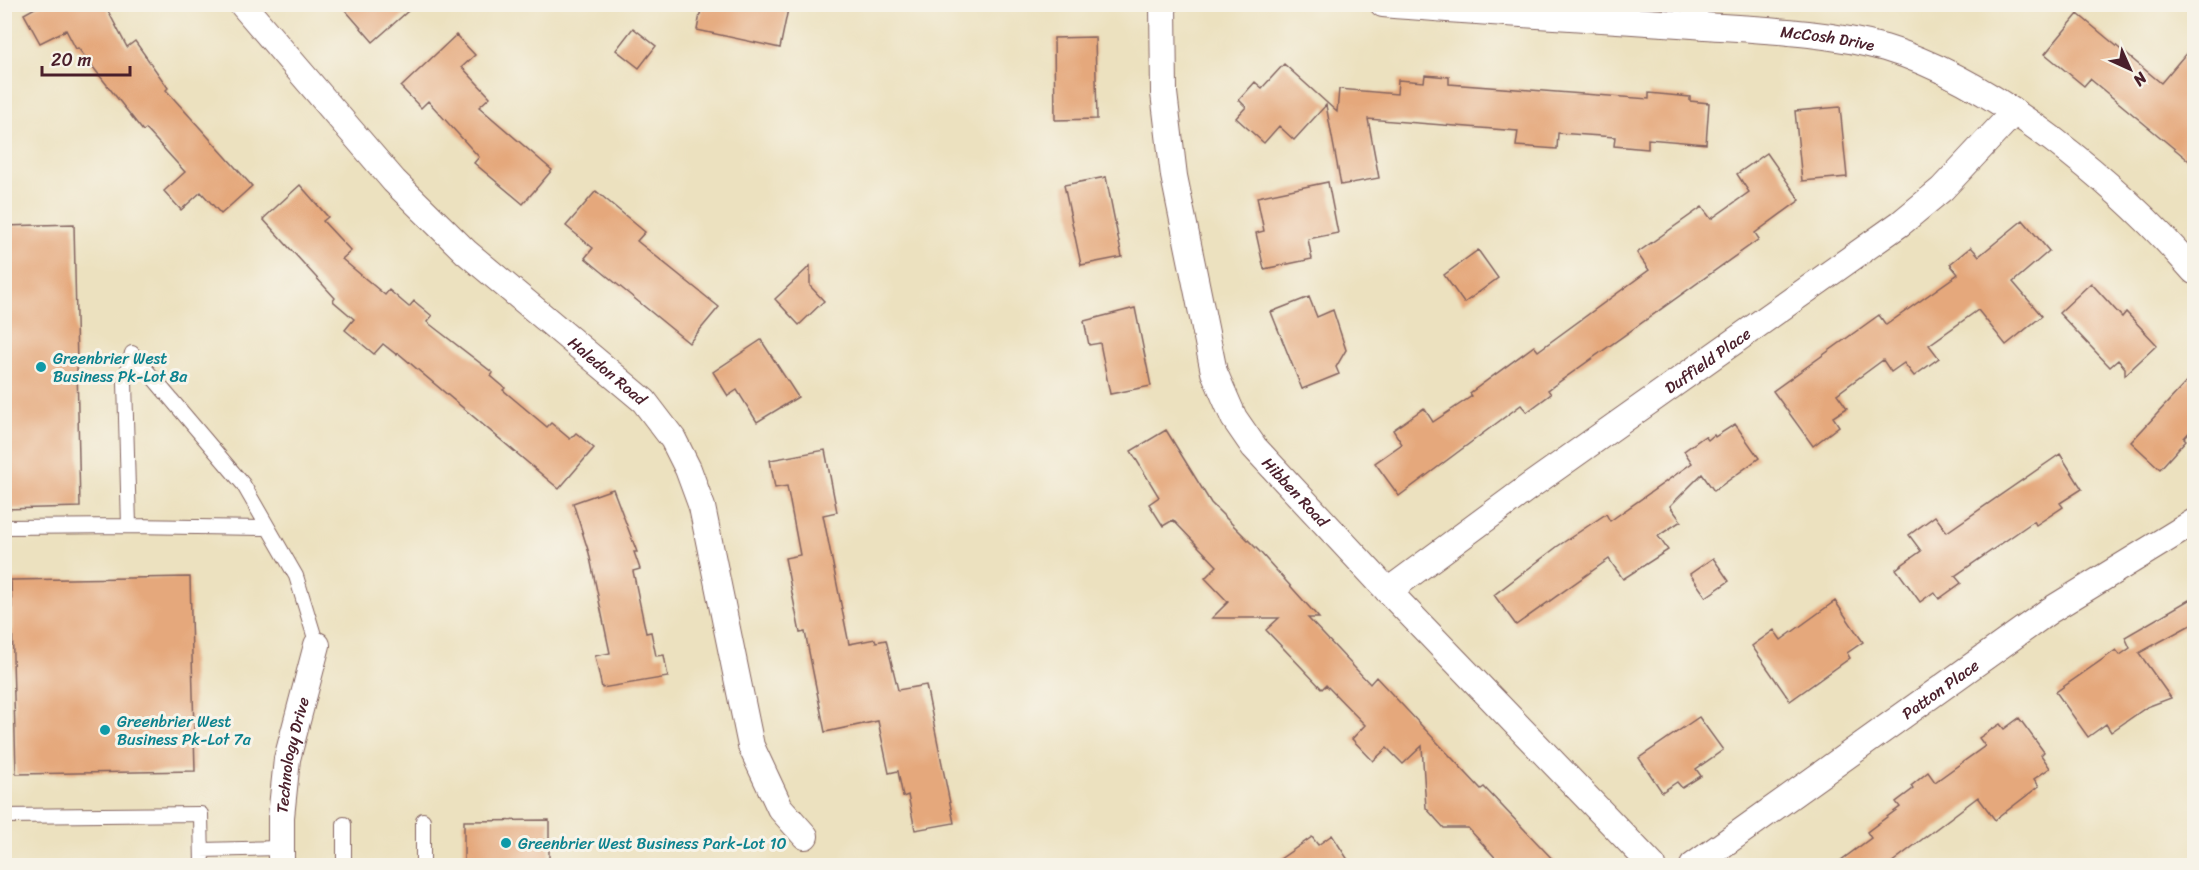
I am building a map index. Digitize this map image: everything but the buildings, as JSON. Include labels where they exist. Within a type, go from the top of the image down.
[{"type":"street","name":"Haledon Road","points":[[242,4],[394,181],[466,252],[644,401],[673,439],[688,469],[702,507],[751,746],[780,808],[805,836]]},
{"type":"street","name":"Hibben Road","points":[[1163,4],[1164,93],[1167,131],[1214,372],[1234,418],[1254,447],[1388,591],[1653,866]]},
{"type":"street","name":"McCosh Drive","points":[[1383,4],[1800,33],[1884,48],[1927,64],[2014,112],[2074,158],[2145,219],[2194,271]]},
{"type":"street","name":"Duffield Place","points":[[1388,591],[1539,480],[1901,223],[1942,189],[2014,112]]},
{"type":"street","name":"Patton Place","points":[[1693,866],[2049,611],[2194,522]]},
{"type":"street","name":"Technology Drive","points":[[281,857],[281,818],[287,759],[317,645]]},
{"type":"lane","points":[[129,526],[125,381],[132,353],[243,484],[296,576],[317,645]]},
{"type":"lane","points":[[4,527],[268,528]]},
{"type":"lane","points":[[4,816],[201,814],[202,866]]},
{"type":"lane","points":[[423,820],[423,866]]},
{"type":"lane","points":[[344,824],[344,866]]},
{"type":"lane","points":[[202,850],[281,857]]},
{"type":"place","name":"Greenbrier West Business Pk-Lot 8a","points":[[41,367]]},
{"type":"place","name":"Greenbrier West Business Pk-Lot 7a","points":[[105,730]]},
{"type":"place","name":"Greenbrier West Business Park-Lot 10","points":[[506,843]]}]
